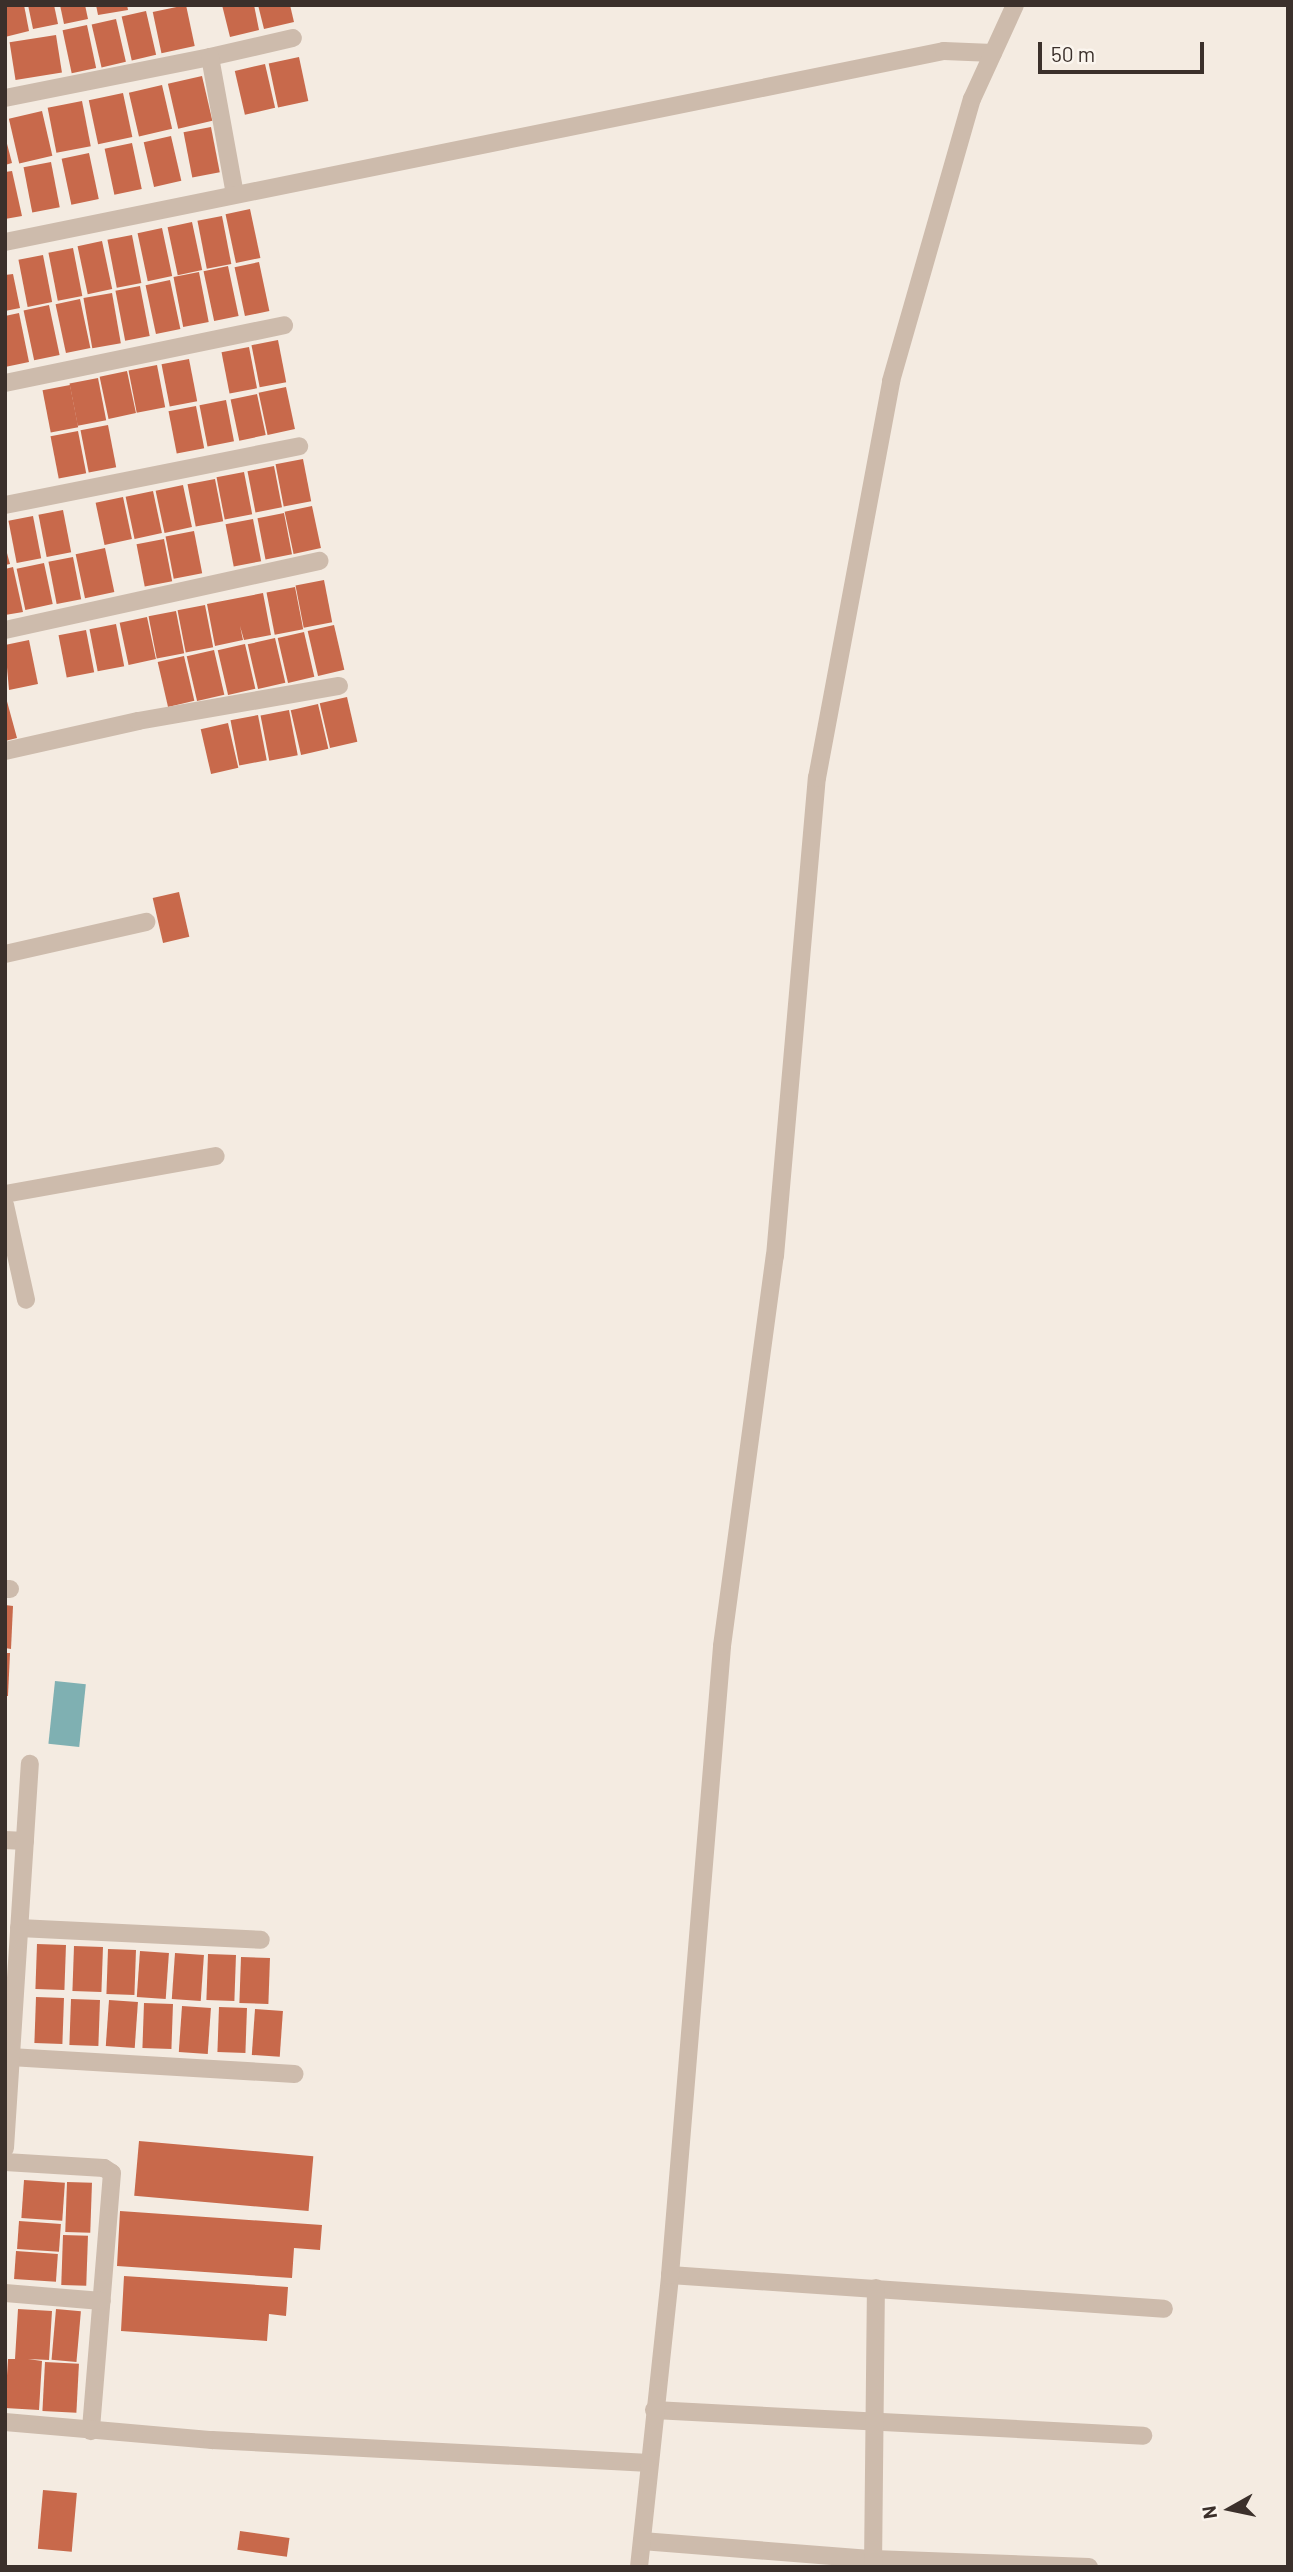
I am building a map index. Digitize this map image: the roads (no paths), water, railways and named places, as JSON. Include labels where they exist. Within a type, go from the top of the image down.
[{"type":"street","points":[[639,2567],[653,2410],[670,2275],[722,1646],[775,1256],[817,778],[891,381],[972,99],[1015,5]]},
{"type":"street","points":[[5,97],[293,38]]},
{"type":"street","points":[[5,242],[944,51],[993,53]]},
{"type":"street","points":[[210,57],[235,194]]},
{"type":"street","points":[[5,383],[284,325]]},
{"type":"street","points":[[5,505],[299,446]]},
{"type":"street","points":[[5,630],[320,561]]},
{"type":"street","points":[[5,751],[339,685]]},
{"type":"street","points":[[5,954],[146,922]]},
{"type":"street","points":[[5,1194],[216,1156]]},
{"type":"street","points":[[5,1205],[26,1300]]},
{"type":"street","points":[[5,2148],[30,1764]]},
{"type":"street","points":[[5,1840],[25,1841]]},
{"type":"street","points":[[19,1928],[261,1940]]},
{"type":"street","points":[[10,2057],[294,2074]]},
{"type":"street","points":[[5,2162],[104,2168],[111,2173],[91,2431]]},
{"type":"street","points":[[670,2275],[1164,2309]]},
{"type":"street","points":[[873,2563],[872,2421],[876,2288]]},
{"type":"street","points":[[5,2293],[102,2301]]},
{"type":"street","points":[[653,2410],[1143,2436]]},
{"type":"street","points":[[5,2422],[91,2431],[649,2463]]},
{"type":"street","points":[[642,2541],[873,2563],[1089,2567]]},
{"type":"water","points":[[55,1681],[86,1684],[79,1747],[48,1744]]}]
